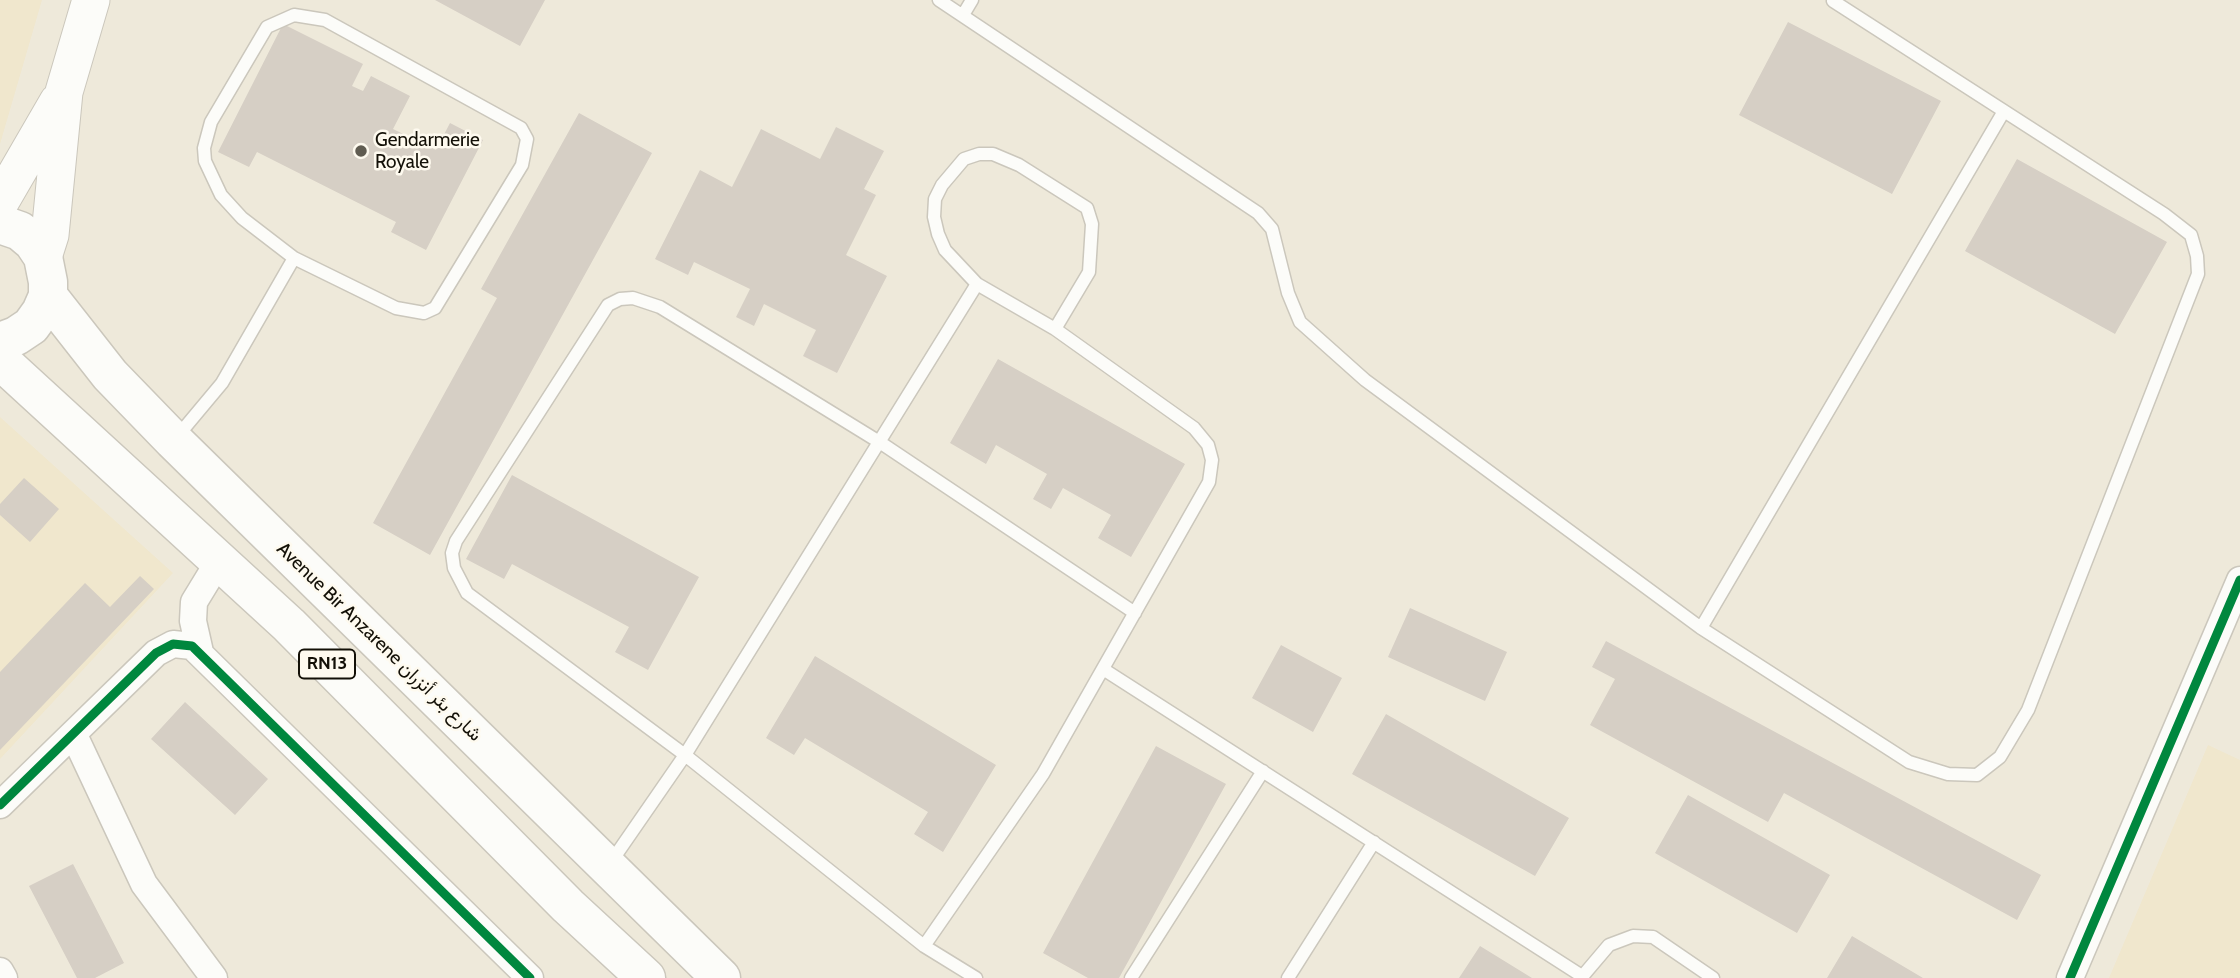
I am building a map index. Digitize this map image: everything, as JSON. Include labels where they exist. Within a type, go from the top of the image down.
[{"type":"main road","points":[[0,342],[16,337],[31,326],[48,296],[43,257],[53,214],[64,92],[91,0]]},
{"type":"main road","points":[[0,202],[64,92]]},
{"type":"main road","points":[[0,224],[19,231],[33,242],[43,257]]},
{"type":"main road","name":"Avenue Bir Anzarene شارع بئر أنزران","points":[[48,296],[110,375],[173,440],[609,865],[721,978]]},
{"type":"main road","name":"RN13","points":[[0,360],[289,625],[568,906],[646,978]]},
{"type":"street","points":[[200,652],[194,621],[194,602],[219,561]]},
{"type":"street","points":[[2070,978],[2240,580]]},
{"type":"street","points":[[0,805],[163,648],[183,643],[200,652],[530,978]]},
{"type":"street","points":[[74,735],[144,884],[214,978]]},
{"type":"street","points":[[0,971],[4,978]]},
{"type":"lane","points":[[939,0],[1258,213],[1272,229],[1287,293],[1300,321],[1324,346],[1376,388],[1701,628],[1909,762],[1948,774],[1977,775],[2000,757],[2028,710],[2198,274],[2191,235],[2164,214],[1833,0]]},
{"type":"lane","points":[[963,15],[972,0]]},
{"type":"lane","points":[[308,15],[325,20],[521,128],[527,139],[522,165],[435,308],[424,313],[396,308],[294,258],[242,218],[221,195],[209,176],[204,148],[211,122],[267,27],[279,19],[308,15]]},
{"type":"lane","points":[[1701,628],[2004,111]]},
{"type":"lane","points":[[924,946],[1043,774],[1209,482],[1212,460],[1208,445],[1194,428],[1055,329],[977,284],[945,250],[934,217],[936,199],[942,185],[964,159],[979,154],[1006,158],[1080,200],[1090,214],[1092,248],[1089,272],[1055,329]]},
{"type":"lane","points":[[173,440],[222,383],[294,258]]},
{"type":"lane","points":[[609,865],[685,755],[881,443],[977,284]]},
{"type":"lane","points":[[976,978],[924,946],[685,755],[467,593],[454,568],[452,553],[456,541],[608,306],[620,299],[647,300],[881,443],[1135,613]]},
{"type":"lane","points":[[1103,669],[1582,977],[1609,944],[1633,936],[1653,937],[1713,978]]},
{"type":"lane","points":[[1131,978],[1263,771]]},
{"type":"lane","points":[[1288,978],[1374,842]]},
{"type":"shaded area","points":[[0,0],[42,0],[0,144]]},
{"type":"shaded area","points":[[0,417],[173,573],[0,759]]},
{"type":"shaded area","points":[[2208,745],[2240,760],[2240,978],[2109,978]]},
{"type":"building","points":[[435,0],[545,0],[520,46]]},
{"type":"building","points":[[1788,22],[1941,101],[1892,194],[1739,115]]},
{"type":"building","points":[[283,24],[363,64],[352,86],[363,91],[371,76],[410,96],[393,129],[436,150],[450,123],[483,140],[426,250],[391,232],[396,222],[257,152],[249,167],[218,152]]},
{"type":"building","points":[[579,113],[652,153],[430,555],[373,523],[497,298],[481,289]]},
{"type":"building","points":[[836,127],[884,151],[864,189],[876,195],[846,255],[887,276],[837,373],[803,356],[816,330],[764,304],[754,326],[736,317],[750,289],[694,262],[688,275],[655,259],[700,170],[732,187],[761,129],[820,159]]},
{"type":"building","points":[[2017,159],[2167,242],[2115,334],[1965,251]]},
{"type":"building","points":[[998,359],[1185,464],[1131,557],[1098,538],[1111,515],[1063,488],[1051,509],[1033,499],[1047,474],[996,445],[986,464],[950,443]]},
{"type":"building","points":[[512,475],[699,577],[648,670],[615,652],[629,627],[512,564],[504,579],[466,559]]},
{"type":"building","points":[[24,478],[59,509],[30,542],[0,515],[0,504]]},
{"type":"building","points":[[140,576],[154,589],[0,750],[0,672],[85,583],[110,607]]},
{"type":"building","points":[[1410,608],[1507,652],[1485,701],[1388,657]]},
{"type":"building","points":[[1606,641],[2041,875],[2017,920],[1784,793],[1768,822],[1590,725],[1615,679],[1592,667]]},
{"type":"building","points":[[1281,645],[1342,678],[1313,732],[1252,698]]},
{"type":"building","points":[[815,656],[996,765],[943,852],[914,834],[928,812],[805,738],[794,755],[766,738]]},
{"type":"building","points":[[185,702],[268,779],[235,815],[151,739]]},
{"type":"building","points":[[1386,714],[1569,818],[1535,876],[1352,774]]},
{"type":"building","points":[[1156,746],[1226,784],[1119,978],[1088,978],[1043,953]]},
{"type":"building","points":[[1688,795],[1830,875],[1797,933],[1655,853]]},
{"type":"building","points":[[73,864],[124,963],[95,978],[77,978],[29,886]]},
{"type":"building","points":[[1852,936],[1923,978],[1827,978]]},
{"type":"building","points":[[1480,946],[1532,978],[1459,978]]},
{"type":"cycle path","points":[[2070,978],[2240,580]]},
{"type":"cycle path","points":[[0,805],[156,653],[173,644],[192,646],[530,978]]},
{"type":"place","name":"Gendarmerie Royale","points":[[361,151]]}]
